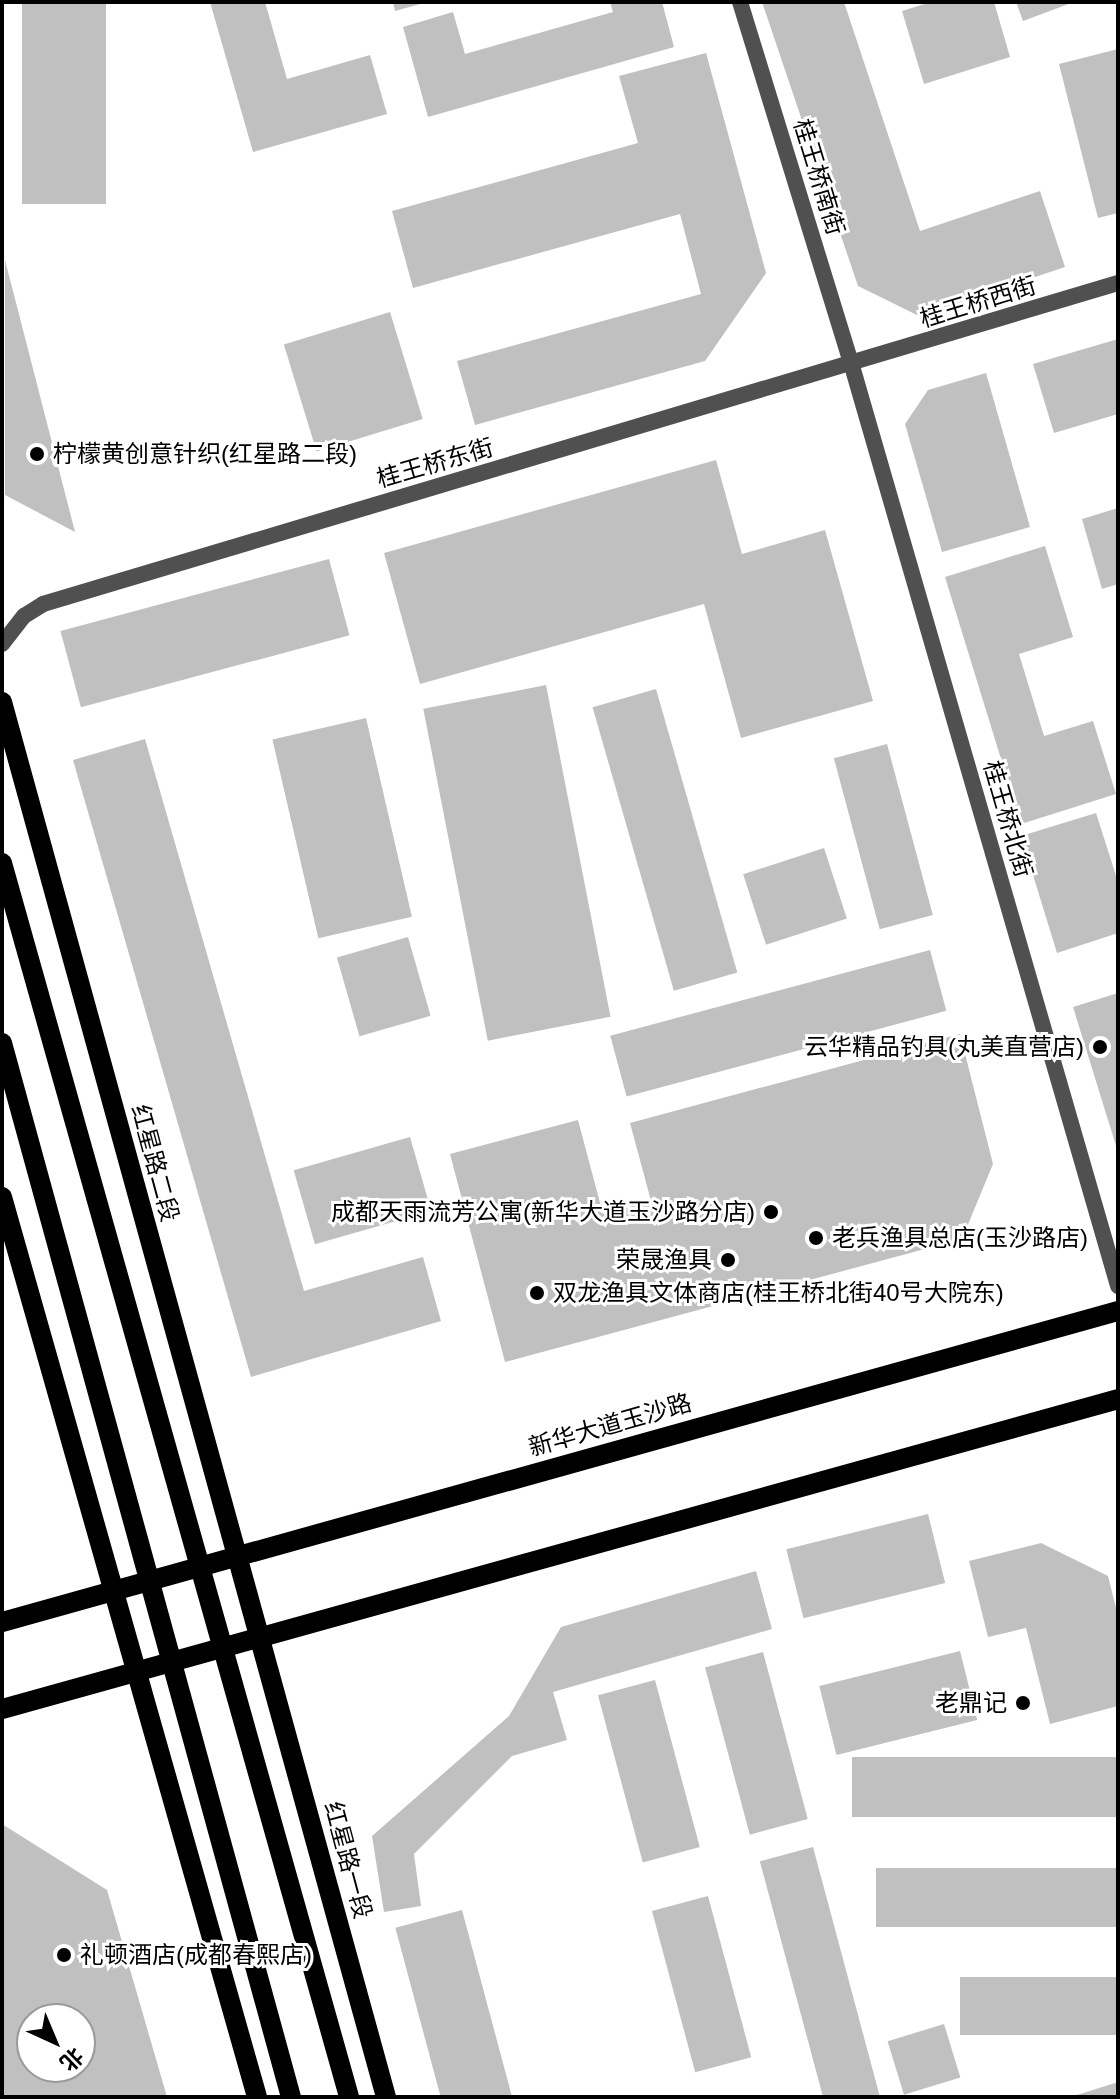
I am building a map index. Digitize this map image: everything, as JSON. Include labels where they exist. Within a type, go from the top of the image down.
[{"type":"main road","name":"红星路二段","points":[[2,702],[259,1637]]},
{"type":"main road","points":[[2,863],[349,2097]]},
{"type":"main road","points":[[2,1043],[291,2097]]},
{"type":"main road","points":[[2,1197],[139,1670],[257,2097]]},
{"type":"main road","name":"新华大道玉沙路","points":[[2,1622],[1118,1311]]},
{"type":"main road","points":[[2,1709],[1118,1399]]},
{"type":"main road","name":"红星路一段","points":[[259,1637],[386,2097]]},
{"type":"street","name":"桂王桥南街","points":[[740,2],[852,366]]},
{"type":"street","name":"桂王桥西街","points":[[852,366],[1118,283]]},
{"type":"street","name":"桂王桥东街","points":[[2,644],[24,616],[43,604],[852,366]]},
{"type":"street","name":"桂王桥北街","points":[[852,366],[1118,1286]]},
{"type":"building","points":[[22,2],[106,2],[106,204],[22,204]]},
{"type":"building","points":[[210,2],[265,2],[287,79],[370,55],[387,114],[253,152]]},
{"type":"building","points":[[393,2],[423,2],[424,3],[395,11]]},
{"type":"building","points":[[610,2],[662,2],[674,47],[428,117],[403,27],[453,12],[465,54],[613,12]]},
{"type":"building","points":[[762,2],[844,2],[920,231],[1040,191],[1065,267],[919,316],[858,286]]},
{"type":"building","points":[[931,2],[994,2],[1010,57],[924,84],[902,11]]},
{"type":"building","points":[[1016,2],[1074,2],[1023,21]]},
{"type":"building","points":[[1118,49],[1118,213],[1098,218],[1059,64]]},
{"type":"building","points":[[706,53],[766,273],[705,361],[475,425],[457,361],[701,294],[680,214],[413,288],[392,211],[638,143],[619,76]]},
{"type":"building","points":[[5,260],[75,532],[5,495]]},
{"type":"building","points":[[390,312],[423,419],[317,452],[284,344]]},
{"type":"building","points":[[1118,339],[1118,414],[1054,433],[1033,364]]},
{"type":"building","points":[[986,373],[1030,527],[942,552],[905,424],[928,390]]},
{"type":"building","points":[[716,460],[742,554],[825,530],[873,701],[741,738],[704,604],[420,684],[384,553]]},
{"type":"building","points":[[1118,508],[1118,584],[1102,589],[1082,519]]},
{"type":"building","points":[[1045,546],[1073,637],[1019,654],[1044,736],[1093,721],[1116,794],[1021,824],[945,577]]},
{"type":"building","points":[[329,559],[349,635],[81,707],[60,631]]},
{"type":"building","points":[[546,685],[610,1017],[488,1041],[423,709]]},
{"type":"building","points":[[656,689],[737,973],[674,991],[593,707]]},
{"type":"building","points":[[366,718],[412,917],[318,938],[272,740]]},
{"type":"building","points":[[145,739],[304,1291],[423,1257],[441,1321],[251,1377],[73,760]]},
{"type":"building","points":[[887,744],[933,915],[880,929],[834,758]]},
{"type":"building","points":[[1096,813],[1118,882],[1118,933],[1057,953],[1021,836]]},
{"type":"building","points":[[824,848],[847,918],[766,945],[743,874]]},
{"type":"building","points":[[408,937],[431,1016],[359,1036],[337,957]]},
{"type":"building","points":[[930,950],[946,1011],[627,1097],[610,1036]]},
{"type":"building","points":[[1118,993],[1118,1149],[1117,1149],[1073,1007]]},
{"type":"building","points":[[960,1034],[993,1164],[962,1239],[505,1362],[450,1154],[578,1120],[603,1214],[651,1201],[630,1123]]},
{"type":"building","points":[[410,1137],[431,1211],[315,1244],[294,1170]]},
{"type":"building","points":[[928,1514],[945,1583],[804,1618],[786,1549]]},
{"type":"building","points":[[1041,1543],[1108,1576],[1118,1616],[1118,1706],[1050,1724],[1026,1628],[988,1637],[969,1561]]},
{"type":"building","points":[[756,1571],[772,1629],[553,1692],[567,1740],[512,1756],[414,1854],[421,1906],[384,1912],[372,1836],[509,1716],[561,1627]]},
{"type":"building","points":[[960,1651],[977,1720],[836,1755],[819,1686]]},
{"type":"building","points":[[763,1652],[808,1819],[750,1835],[705,1668]]},
{"type":"building","points":[[655,1680],[700,1847],[643,1862],[598,1695]]},
{"type":"building","points":[[852,1757],[1118,1757],[1118,1817],[852,1817]]},
{"type":"building","name":"礼顿酒店(成都春熙店)","points":[[2,1824],[107,1890],[167,2097],[2,2097]]},
{"type":"building","points":[[813,1847],[880,2097],[823,2097],[760,1861]]},
{"type":"building","points":[[876,1868],[1118,1868],[1118,1927],[876,1927]]},
{"type":"building","points":[[708,1896],[751,2057],[695,2072],[652,1911]]},
{"type":"building","points":[[462,1910],[512,2097],[441,2097],[395,1928]]},
{"type":"building","points":[[960,1977],[1118,1977],[1118,2035],[960,2035]]},
{"type":"building","points":[[944,2024],[960,2078],[904,2095],[888,2041]]},
{"type":"building","points":[[1118,2082],[1118,2097],[1074,2097],[1074,2096]]},
{"type":"place","name":"柠檬黄创意针织(红星路二段)","points":[[37,454]]},
{"type":"place","name":"云华精品钓具(丸美直营店)","points":[[1100,1047]]},
{"type":"place","name":"成都天雨流芳公寓(新华大道玉沙路分店)","points":[[771,1212]]},
{"type":"place","name":"老兵渔具总店(玉沙路店)","points":[[816,1238]]},
{"type":"place","name":"荣晟渔具","points":[[728,1260]]},
{"type":"place","name":"双龙渔具文体商店(桂王桥北街40号大院东)","points":[[537,1293]]},
{"type":"place","name":"老鼎记","points":[[1023,1703]]},
{"type":"place","name":"礼顿酒店(成都春熙店)","points":[[64,1955]]}]
